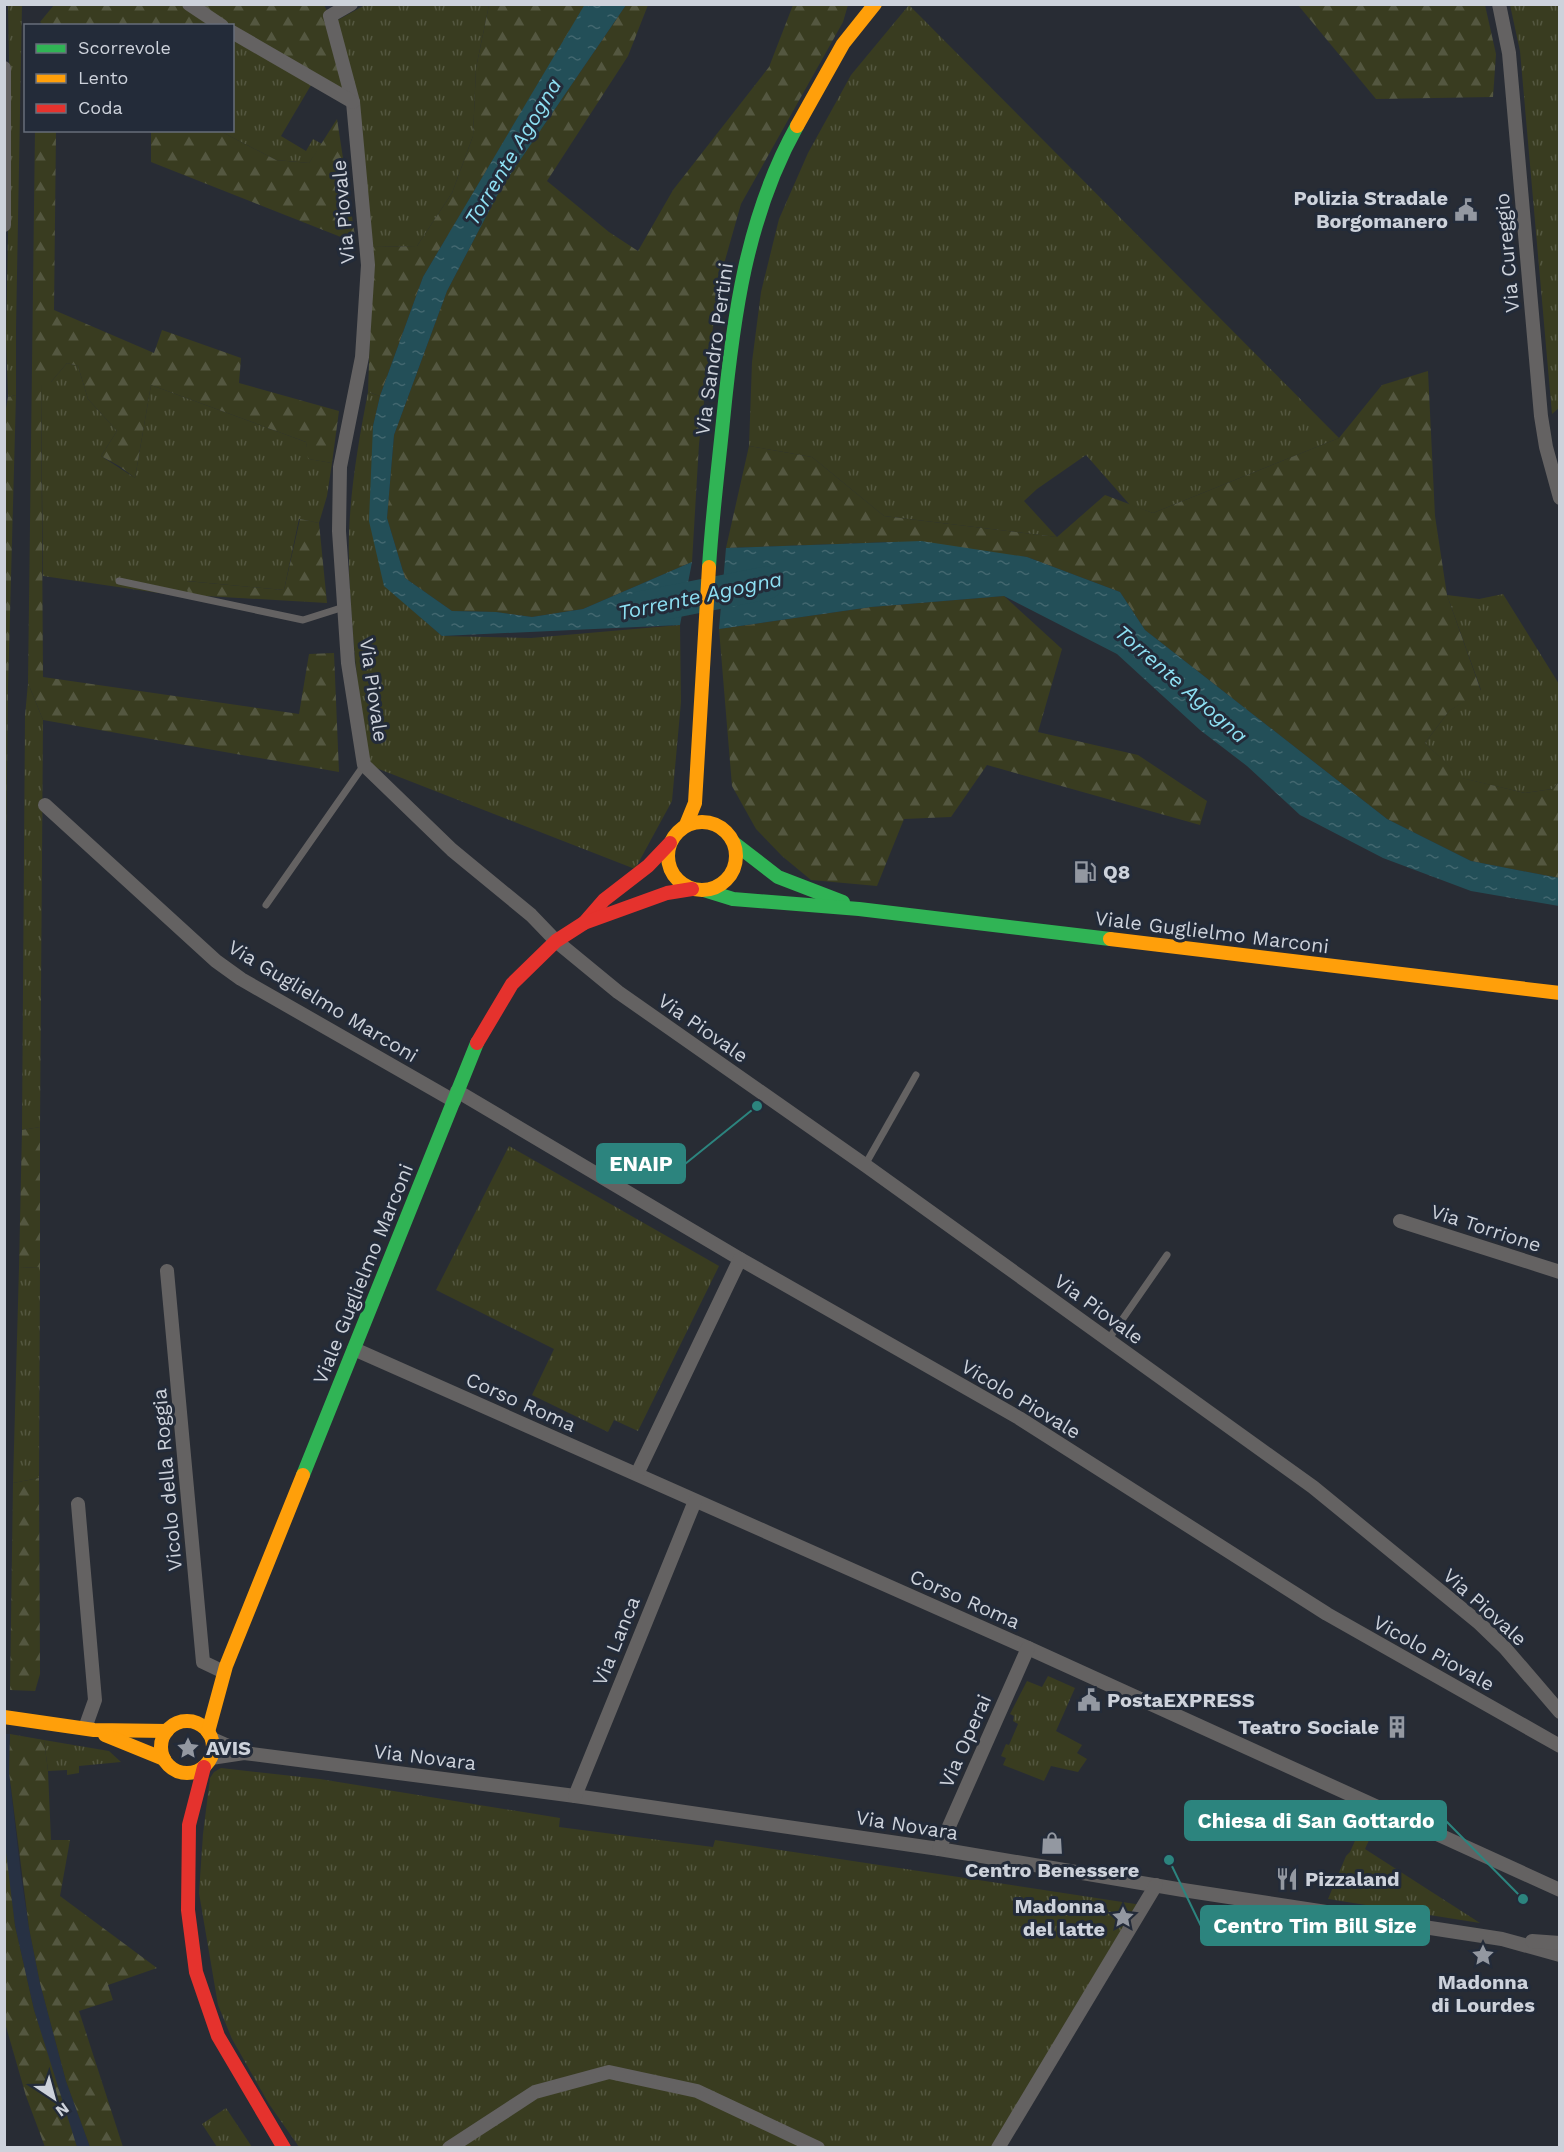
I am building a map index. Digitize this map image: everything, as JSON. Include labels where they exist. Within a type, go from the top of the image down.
[{"type":"main road","name":"Via Sandro Pertini","points":[[686,825],[695,803],[711,537],[729,356],[750,241],[763,200],[783,151],[843,44],[875,4]]},
{"type":"main road","name":"Via Sandro Pertini","points":[[698,732],[709,804],[715,824]]},
{"type":"main road","points":[[696,822],[715,824],[730,835],[734,843],[737,854],[736,865],[731,875],[724,883],[714,888],[698,890],[681,884],[669,865],[670,843],[676,832],[696,822]]},
{"type":"main road","name":"Viale Guglielmo Marconi","points":[[584,923],[604,900],[648,866],[670,843]]},
{"type":"main road","name":"Viale Guglielmo Marconi","points":[[734,843],[778,877],[860,909]]},
{"type":"main road","name":"Viale Guglielmo Marconi","points":[[210,1735],[224,1672],[473,1051],[512,984],[556,941],[584,923],[667,892],[698,890],[733,899],[860,909],[1560,993]]},
{"type":"main road","name":"Viale Guglielmo Marconi","points":[[185,1721],[224,1672]]},
{"type":"main road","points":[[4,1717],[89,1729],[167,1731]]},
{"type":"main road","points":[[189,1825],[207,1762],[213,1752],[210,1735],[202,1726],[185,1721],[172,1726],[167,1731],[161,1745],[164,1760],[179,1781],[189,1825],[188,1910],[196,1972],[218,2036],[284,2148]]},
{"type":"main road","points":[[89,1729],[164,1760]]},
{"type":"main road","points":[[179,1781],[207,1762]]},
{"type":"street","points":[[189,4],[219,24]]},
{"type":"street","name":"Via Piovale","points":[[351,4],[330,16],[353,102],[368,265],[362,357],[340,467],[339,531],[348,663],[364,765],[452,850],[531,915],[556,941],[618,992],[1313,1487],[1478,1622],[1505,1648],[1560,1712]]},
{"type":"street","name":"Via Cureggio","points":[[1499,4],[1509,52],[1541,416],[1546,447],[1560,498]]},
{"type":"street","points":[[234,33],[353,102]]},
{"type":"street","points":[[4,68],[4,225]]},
{"type":"street","name":"Via Guglielmo Marconi","points":[[45,805],[216,961],[241,979],[456,1096]]},
{"type":"street","name":"Vicolo Piovale","points":[[456,1096],[1019,1418],[1327,1614],[1560,1746]]},
{"type":"street","name":"Via Torrione","points":[[1400,1221],[1560,1272]]},
{"type":"street","points":[[637,1474],[740,1259]]},
{"type":"street","name":"Vicolo della Roggia","points":[[167,1271],[203,1662],[224,1672]]},
{"type":"street","name":"Corso Roma","points":[[354,1349],[1028,1648],[1560,1890]]},
{"type":"street","name":"Via Lanca","points":[[575,1796],[695,1501]]},
{"type":"street","points":[[78,1504],[95,1700],[89,1729]]},
{"type":"street","name":"Via Operai","points":[[939,1849],[1028,1648]]},
{"type":"street","name":"Via Novara","points":[[210,1735],[244,1753],[575,1796],[939,1849],[1502,1939],[1560,1954]]},
{"type":"street","name":"Via Novara","points":[[207,1762],[244,1753]]},
{"type":"street","points":[[998,2148],[1156,1885]]},
{"type":"street","points":[[1502,1939],[1560,1943]]},
{"type":"street","points":[[450,2148],[535,2092],[609,2072],[697,2091],[818,2148]]},
{"type":"lane","points":[[119,581],[303,620],[344,607]]},
{"type":"lane","points":[[266,904],[364,765]]},
{"type":"lane","points":[[865,1166],[916,1074]]},
{"type":"lane","points":[[1108,1340],[1167,1255]]},
{"type":"shaded area","points":[[4,1734],[10,1734],[9,1772],[21,1875],[40,1983],[66,2081],[90,2147],[77,2147],[70,2129],[34,2010],[15,1926],[4,1844]]},
{"type":"green space","points":[[22,4],[16,395],[8,397],[6,340],[10,123],[8,5]]},
{"type":"green space","points":[[54,5],[324,5],[330,16],[353,102],[234,27],[234,24],[42,24],[40,22]]},
{"type":"green space","points":[[365,5],[489,5],[476,68],[473,136],[452,193],[417,246],[373,247],[336,21]]},
{"type":"green space","points":[[489,5],[585,5],[423,277],[380,396],[368,392],[373,247],[417,246],[452,193],[473,136],[476,68]]},
{"type":"green space","points":[[626,5],[648,5],[628,56],[547,181],[609,232],[638,251],[673,190],[769,67],[793,5],[848,5],[843,22],[741,204],[718,285],[699,444],[692,562],[583,609],[532,617],[496,612],[452,611],[405,578],[387,518],[394,435],[447,291],[501,188]]},
{"type":"green space","points":[[909,5],[1339,438],[1153,513],[1130,505],[1086,455],[1037,489],[1024,501],[1057,537],[884,516],[812,457],[749,446],[752,362],[761,292],[779,219],[808,153],[851,75]]},
{"type":"green space","points":[[1298,5],[1485,5],[1496,54],[1493,97],[1376,99]]},
{"type":"green space","points":[[1510,5],[1559,5],[1560,407],[1552,414],[1520,51]]},
{"type":"green space","points":[[234,33],[314,80],[281,136],[306,151],[313,139],[322,144],[309,163],[276,160],[222,132],[234,132]]},
{"type":"green space","points":[[337,119],[356,243],[151,162],[151,132],[222,132],[276,160],[309,163]]},
{"type":"green space","points":[[35,132],[56,132],[54,310],[154,353],[162,330],[241,358],[239,383],[339,411],[332,463],[308,459],[306,442],[151,385],[135,478],[101,456],[117,431],[88,399],[78,366],[67,363],[51,382],[41,382],[43,677],[299,714],[309,654],[334,653],[339,772],[43,720],[28,683]]},
{"type":"green space","points":[[67,363],[78,366],[88,399],[117,431],[101,456],[135,478],[151,385],[306,442],[309,459],[332,463],[327,496],[319,523],[299,519],[284,590],[187,581],[188,595],[186,597],[43,576],[41,382],[51,382]]},
{"type":"green space","points":[[1428,371],[1435,516],[1447,595],[1481,691],[1449,711],[1425,743],[1462,778],[1525,793],[1552,789],[1559,782],[1559,878],[1471,861],[1387,819],[1145,630],[1120,592],[1027,557],[892,542],[726,548],[749,446],[812,457],[884,516],[1057,537],[1105,495],[1153,513],[1339,438],[1382,385]]},
{"type":"green space","points":[[368,392],[380,396],[373,426],[385,586],[442,636],[531,638],[680,625],[681,702],[672,801],[635,869],[366,764],[352,619],[349,532],[356,462]]},
{"type":"green space","points":[[16,395],[8,687],[5,687],[5,415],[8,397]]},
{"type":"green space","points":[[300,519],[319,523],[327,603],[188,595],[186,581],[284,590]]},
{"type":"green space","points":[[1503,594],[1559,684],[1559,782],[1552,789],[1525,793],[1461,778],[1425,743],[1449,711],[1481,690],[1447,595],[1479,599]]},
{"type":"green space","points":[[1004,596],[1062,649],[1038,732],[1138,755],[1207,801],[1200,825],[987,765],[951,817],[904,819],[877,886],[811,880],[782,856],[756,829],[732,786],[719,629],[871,607]]},
{"type":"green space","points":[[28,683],[43,720],[40,1127],[22,1130],[25,716]]},
{"type":"green space","points":[[4,687],[8,687],[5,953]]},
{"type":"green space","points":[[40,1127],[40,1267],[19,1268],[22,1130]]},
{"type":"green space","points":[[509,1146],[719,1266],[638,1431],[614,1420],[608,1432],[532,1395],[554,1349],[436,1290]]},
{"type":"green space","points":[[40,1267],[39,1478],[13,1483],[19,1268]]},
{"type":"green space","points":[[39,1478],[40,1674],[35,1691],[10,1690],[13,1483]]},
{"type":"green space","points":[[1048,1676],[1075,1688],[1056,1731],[1082,1745],[1077,1753],[1087,1759],[1078,1772],[1051,1766],[1044,1781],[1003,1765],[1006,1758],[1001,1756],[1006,1744],[1009,1745],[1018,1724],[1013,1721],[1014,1716],[1010,1714],[1027,1681],[1042,1687]]},
{"type":"green space","points":[[10,1734],[44,1740],[48,1771],[51,1840],[70,1840],[60,1896],[157,1968],[108,1985],[113,2000],[79,2011],[123,2147],[90,2147],[66,2081],[40,1983],[29,1928],[9,1772]]},
{"type":"green space","points":[[44,1740],[109,1751],[121,1762],[79,1766],[79,1773],[67,1775],[67,1770],[48,1771]]},
{"type":"green space","points":[[221,1768],[320,1779],[560,1818],[559,1827],[713,1847],[715,1840],[1142,1905],[998,2147],[299,2147],[269,2104],[232,2039],[218,2005],[199,1893],[210,1778]]},
{"type":"green space","points":[[1363,1823],[1374,1829],[1365,1849],[1480,1923],[1328,1899]]},
{"type":"green space","points":[[5,1844],[15,1926],[34,2010],[77,2147],[45,2147],[26,2096],[5,2023]]},
{"type":"green space","points":[[226,2108],[252,2147],[217,2147],[202,2124]]},
{"type":"water","points":[[585,4],[626,5],[501,188],[447,291],[394,435],[387,518],[405,578],[452,611],[496,612],[532,617],[583,609],[692,562],[680,625],[442,636],[384,586],[369,521],[373,426],[380,396],[423,277]]},
{"type":"water","points":[[921,541],[1027,557],[1120,592],[1145,630],[1387,819],[1471,861],[1559,878],[1559,906],[1471,891],[1383,858],[1300,815],[1247,766],[1200,730],[1117,654],[1004,596],[871,607],[719,629],[726,548]]},
{"type":"waterway","name":"Torrente Agogna","points":[[640,608],[766,583]]},
{"type":"traffic: fast","points":[[709,567],[713,512],[737,307],[754,232],[765,196],[797,126]]},
{"type":"traffic: fast","points":[[734,843],[778,877],[843,902]]},
{"type":"traffic: fast","points":[[704,890],[733,899],[859,909],[1110,939]]},
{"type":"traffic: fast","points":[[303,1475],[477,1043]]},
{"type":"traffic: slow","points":[[797,126],[843,44],[875,4]]},
{"type":"traffic: slow","points":[[686,825],[695,803],[709,567]]},
{"type":"traffic: slow","points":[[695,822],[709,822],[721,827],[731,837],[736,856],[731,875],[721,885],[709,890],[695,890],[683,885],[673,875],[668,863],[668,849],[673,837],[683,827],[695,822]]},
{"type":"traffic: slow","points":[[1110,939],[1560,993]]},
{"type":"traffic: slow","points":[[208,1732],[226,1666],[303,1475]]},
{"type":"traffic: slow","points":[[4,1717],[94,1730],[167,1731]]},
{"type":"traffic: slow","points":[[187,1721],[197,1723],[205,1729],[211,1737],[213,1747],[211,1757],[205,1765],[197,1771],[187,1773],[177,1771],[169,1765],[163,1757],[161,1747],[163,1737],[169,1729],[177,1723],[187,1721]]},
{"type":"traffic: slow","points":[[105,1735],[164,1759]]},
{"type":"traffic: jam","points":[[584,923],[604,900],[648,866],[670,843]]},
{"type":"traffic: jam","points":[[477,1043],[512,984],[556,941],[584,923],[667,893],[692,889]]},
{"type":"traffic: jam","points":[[204,1767],[189,1825],[188,1910],[196,1972],[218,2036],[284,2148]]},
{"type":"place","name":"Polizia Stradale Borgomanero","points":[[1466,210]]},
{"type":"place","name":"Q8","points":[[1085,872]]},
{"type":"place","name":"ENAIP","points":[[757,1106]]},
{"type":"place","name":"PostaEXPRESS","points":[[1089,1700]]},
{"type":"place","name":"Teatro Sociale","points":[[1397,1727]]},
{"type":"place","name":"AVIS","points":[[188,1748]]},
{"type":"place","name":"Centro Benessere","points":[[1052,1843]]},
{"type":"place","name":"Centro Tim Bill Size","points":[[1169,1860]]},
{"type":"place","name":"Pizzaland","points":[[1287,1879]]},
{"type":"place","name":"Chiesa di San Gottardo","points":[[1523,1899]]},
{"type":"place","name":"Madonna del latte","points":[[1123,1917]]},
{"type":"place","name":"Madonna di Lourdes","points":[[1483,1955]]}]
